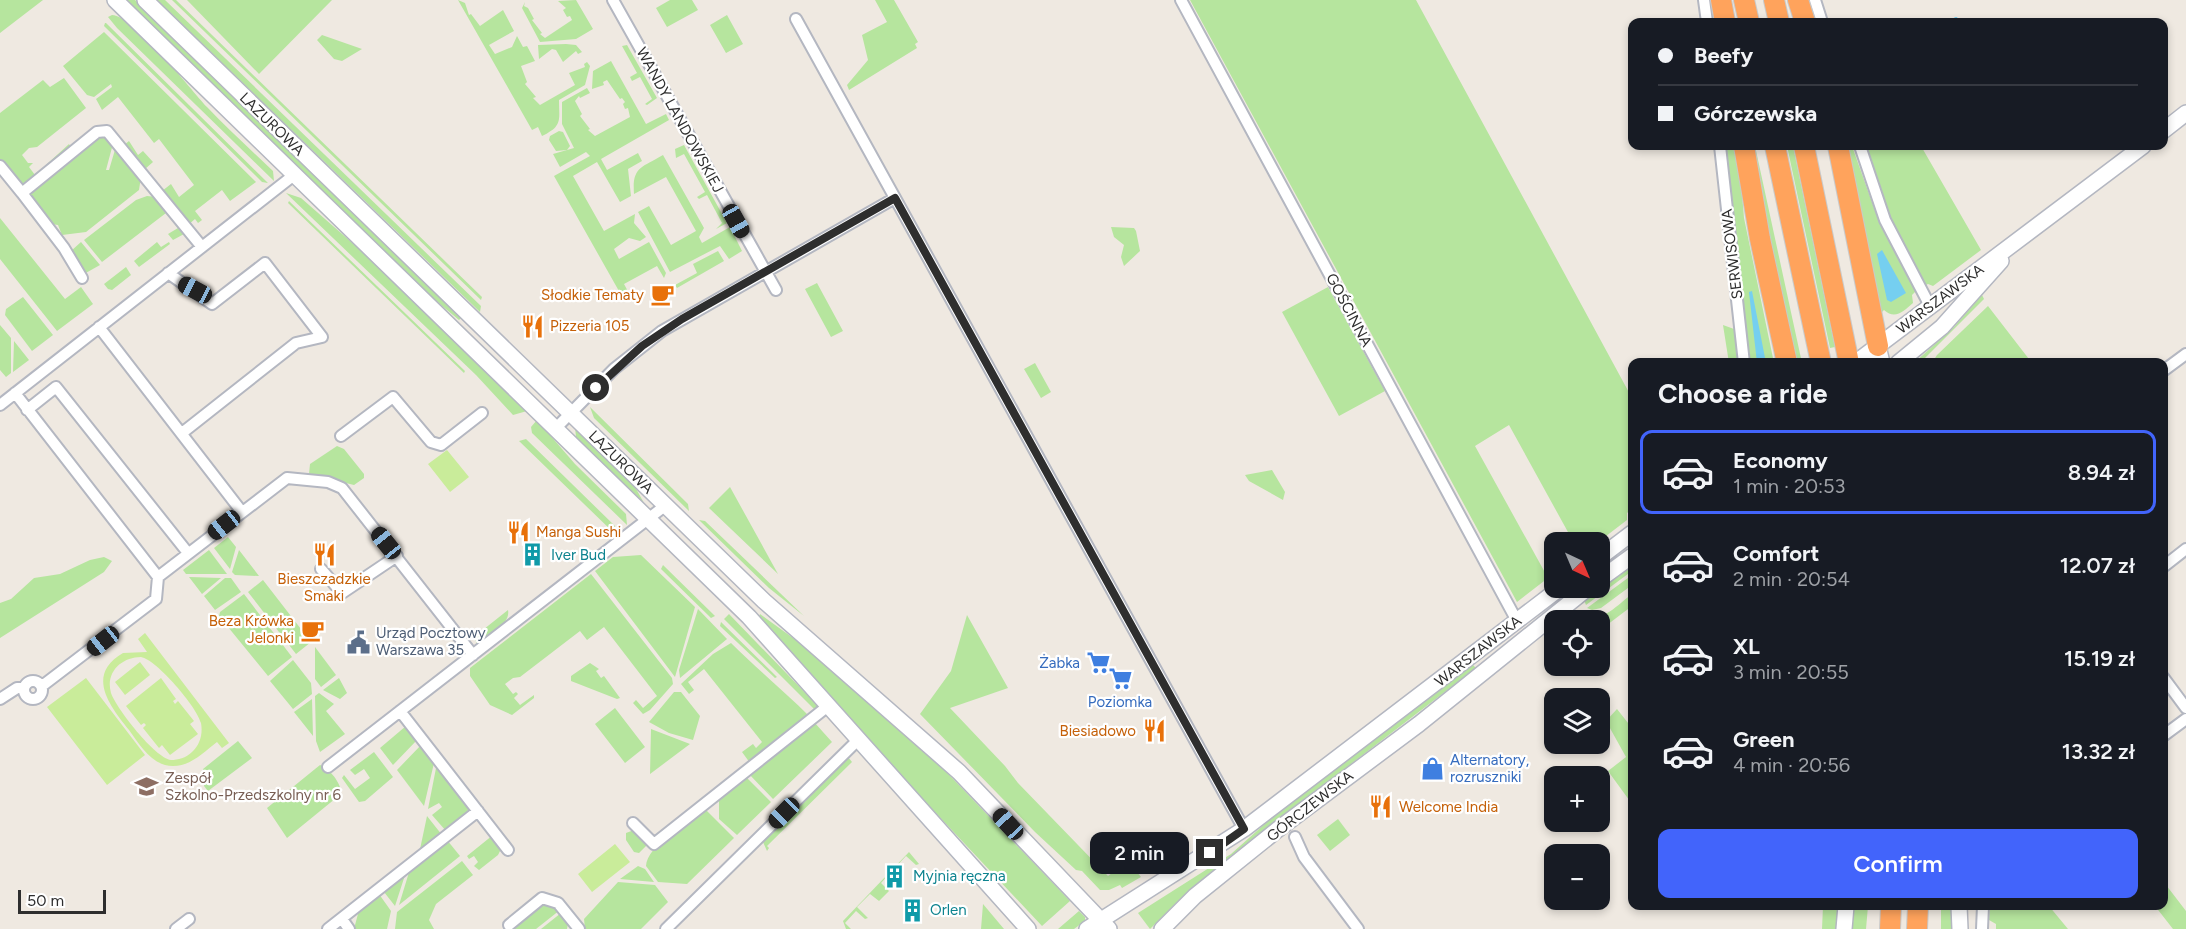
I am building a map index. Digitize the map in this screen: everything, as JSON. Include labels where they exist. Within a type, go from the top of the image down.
[{"type":"highway","points":[[1722,0],[1724,18]]},
{"type":"highway","points":[[1744,0],[1748,18]]},
{"type":"highway","points":[[1774,0],[1778,18]]},
{"type":"highway","points":[[1798,0],[1803,18]]},
{"type":"highway","points":[[1745,150],[1760,240],[1786,358]]},
{"type":"highway","points":[[1776,150],[1820,358]]},
{"type":"highway","points":[[1805,150],[1848,358]]},
{"type":"highway","points":[[1840,150],[1870,356]]},
{"type":"highway","points":[[1890,929],[1891,910]]},
{"type":"highway","points":[[1917,929],[1918,910]]},
{"type":"main road","name":"LAZUROWA","points":[[115,0],[749,617],[857,741],[1028,929]]},
{"type":"main road","name":"LAZUROWA","points":[[145,0],[764,601],[958,772],[1099,926]]},
{"type":"main road","points":[[2168,126],[2186,113]]},
{"type":"main road","name":"WARSZAWSKA","points":[[1870,356],[1930,306],[2138,150]]},
{"type":"main road","name":"WARSZAWSKA","points":[[1904,358],[1942,327],[2025,234]]},
{"type":"main road","points":[[1610,550],[1628,536]]},
{"type":"main road","points":[[1610,572],[1628,559]]},
{"type":"main road","name":"WARSZAWSKA","points":[[1396,714],[1547,598]]},
{"type":"main road","name":"WARSZAWSKA","points":[[1464,688],[1576,598]]},
{"type":"main road","name":"GÓRCZEWSKA","points":[[1162,929],[1195,896],[1277,830],[1464,688]]},
{"type":"main road","name":"GÓRCZEWSKA","points":[[1099,926],[1244,829],[1396,714]]},
{"type":"main road","points":[[1844,929],[1846,910]]},
{"type":"main road","points":[[1959,910],[1960,929]]},
{"type":"street","name":"WANDY LANDOWSKIEJ","points":[[613,0],[776,290]]},
{"type":"street","name":"GOŚCINNA","points":[[1181,0],[1517,621]]},
{"type":"street","points":[[1704,0],[1706,18]]},
{"type":"street","points":[[1815,0],[1821,18]]},
{"type":"street","points":[[796,19],[1244,829]]},
{"type":"street","points":[[21,193],[97,132],[107,131],[202,247]]},
{"type":"street","name":"SERWISOWA","points":[[1720,150],[1743,358]]},
{"type":"street","points":[[1861,150],[1885,220],[1930,306]]},
{"type":"street","points":[[0,166],[64,248],[82,278]]},
{"type":"street","points":[[0,405],[294,175]]},
{"type":"street","points":[[556,428],[614,369],[642,346],[682,319],[895,198]]},
{"type":"street","points":[[168,273],[212,304],[265,263],[322,337],[296,343],[182,434]]},
{"type":"street","points":[[99,327],[242,512]]},
{"type":"street","points":[[2168,367],[2186,354]]},
{"type":"street","points":[[27,410],[56,387],[188,553]]},
{"type":"street","points":[[4,697],[23,691],[35,682],[42,687],[156,598],[158,577],[15,393]]},
{"type":"street","points":[[341,436],[393,397],[431,442],[441,445],[482,413]]},
{"type":"street","points":[[158,577],[287,478],[336,484],[397,556],[473,655]]},
{"type":"street","points":[[328,767],[666,505]]},
{"type":"street","points":[[2168,563],[2186,549]]},
{"type":"street","points":[[321,569],[342,593],[397,556]]},
{"type":"street","points":[[2168,684],[2186,708]]},
{"type":"street","points":[[633,823],[654,844],[828,706]]},
{"type":"street","points":[[400,711],[508,850]]},
{"type":"street","points":[[2168,732],[2186,719]]},
{"type":"street","points":[[666,929],[857,741]]},
{"type":"street","points":[[328,929],[478,811]]},
{"type":"street","points":[[1295,837],[1304,857],[1358,929]]},
{"type":"street","points":[[508,925],[542,898],[558,903],[575,927]]},
{"type":"street","points":[[1982,929],[1983,910]]},
{"type":"street","points":[[176,929],[189,919]]},
{"type":"street","points":[[342,919],[349,929]]},
{"type":"green space","points":[[0,0],[43,0],[0,33]]},
{"type":"green space","points":[[125,0],[135,0],[462,317],[459,320],[423,290]]},
{"type":"green space","points":[[157,0],[165,0],[481,306],[480,312]]},
{"type":"green space","points":[[172,0],[176,0],[482,297],[481,300]]},
{"type":"green space","points":[[187,0],[332,0],[259,74]]},
{"type":"green space","points":[[458,0],[465,3],[469,15],[471,14],[480,26],[503,10],[514,31],[489,45],[495,54],[512,47],[517,36],[523,47],[527,46],[535,61],[521,66],[527,82],[525,84],[540,105],[575,85],[569,73],[585,67],[584,64],[587,62],[590,66],[585,85],[559,100],[559,118],[554,129],[542,136],[538,127],[532,130]]},
{"type":"green space","points":[[576,0],[593,29],[576,39],[540,42],[522,8],[525,2],[524,6],[528,8],[534,19],[532,20],[545,38],[572,20],[563,10],[566,8],[558,1]]},
{"type":"green space","points":[[670,0],[692,0],[698,10],[667,27],[656,8]]},
{"type":"green space","points":[[875,0],[894,0],[918,42],[915,44],[917,48],[849,90],[847,85],[868,60],[862,35],[887,22]]},
{"type":"green space","points":[[1190,0],[1416,0],[1628,391],[1628,512],[1627,520],[1610,533],[1568,532],[1509,425],[1475,446],[1544,571],[1544,581],[1517,602]]},
{"type":"green space","points":[[112,15],[134,27],[147,40],[207,107],[273,171],[274,181],[117,28],[108,17]]},
{"type":"green space","points":[[727,15],[743,44],[726,53],[710,25]]},
{"type":"green space","points":[[105,23],[268,183],[262,182],[104,26]]},
{"type":"green space","points":[[104,32],[256,182],[230,201],[222,190],[195,211],[202,220],[198,223],[195,219],[188,225],[162,191],[171,184],[179,197],[194,185],[159,139],[154,143],[118,97],[102,110],[96,99],[112,87],[111,84],[94,97],[87,95],[63,66]]},
{"type":"green space","points":[[322,35],[362,49],[342,61],[334,59],[317,40]]},
{"type":"green space","points":[[538,45],[576,45],[582,52],[578,54],[576,51],[563,62],[556,50],[552,49],[539,59]]},
{"type":"green space","points":[[627,45],[657,98],[647,105],[645,104],[652,99],[640,77],[632,81],[630,77],[637,73],[622,46]]},
{"type":"green space","points":[[611,61],[646,124],[666,114],[669,120],[601,159],[607,170],[638,153],[642,161],[628,169],[631,196],[620,202],[597,162],[573,176],[604,231],[635,214],[634,223],[646,237],[640,241],[629,238],[614,249],[619,259],[649,242],[666,273],[664,278],[657,266],[624,284],[631,297],[624,300],[554,176],[590,156],[586,152],[560,167],[553,154],[574,148],[562,124],[562,102],[587,88],[590,93],[580,98],[579,96],[575,101],[582,114],[580,116],[590,129],[588,130],[595,136],[630,117],[628,108],[625,109],[623,104],[625,102],[622,98],[620,99],[607,80],[603,82],[604,85],[592,89],[593,71]]},
{"type":"green space","points":[[64,78],[86,108],[37,147],[29,148],[22,155],[28,163],[33,163],[29,167],[35,175],[69,144],[72,149],[21,185],[0,160],[0,113],[43,80],[50,87]]},
{"type":"green space","points":[[559,131],[563,132],[570,146],[567,150],[556,151],[549,140],[550,136]]},
{"type":"green space","points":[[100,134],[114,140],[106,170],[109,170],[117,143],[141,177],[139,190],[86,232],[62,235],[58,225],[51,224],[28,196],[29,190]]},
{"type":"green space","points":[[129,141],[138,155],[143,151],[153,162],[145,169],[124,145]]},
{"type":"green space","points":[[684,145],[727,223],[716,229],[722,223],[707,195],[699,199],[697,197],[705,192],[684,154],[676,158],[675,149]]},
{"type":"green space","points":[[1725,150],[1738,150],[1744,218],[1773,358],[1749,358]]},
{"type":"green space","points":[[1751,150],[1756,150],[1801,358],[1794,358]]},
{"type":"green space","points":[[1788,150],[1794,150],[1835,347],[1830,348]]},
{"type":"green space","points":[[1843,150],[1853,150],[1879,222],[1916,291],[1912,295],[1913,303],[1906,309],[1896,314],[1884,310],[1880,314]]},
{"type":"green space","points":[[1866,150],[1923,150],[1981,250],[1933,286],[1928,284],[1924,286],[1891,223]]},
{"type":"green space","points":[[663,155],[704,228],[699,237],[702,243],[730,227],[742,251],[729,259],[720,246],[670,272],[638,212],[649,206],[671,245],[696,231],[666,177],[634,194],[636,173]]},
{"type":"green space","points":[[286,193],[301,198],[365,254],[527,411],[513,415],[476,375]]},
{"type":"green space","points":[[147,196],[157,197],[186,231],[184,234],[173,240],[168,234],[178,228],[166,213],[102,262],[84,240],[136,200]]},
{"type":"green space","points":[[289,201],[465,371],[464,373],[288,203]]},
{"type":"green space","points":[[0,218],[65,299],[81,287],[93,304],[57,331],[0,259]]},
{"type":"green space","points":[[1111,227],[1134,228],[1136,231],[1140,251],[1124,266],[1121,257],[1124,245],[1114,237]]},
{"type":"green space","points":[[81,242],[100,265],[84,274],[71,251]]},
{"type":"green space","points":[[157,242],[161,247],[169,242],[170,244],[139,267],[134,261]]},
{"type":"green space","points":[[718,251],[724,261],[677,288],[675,285],[697,273],[693,264]]},
{"type":"green space","points":[[126,267],[131,275],[112,290],[108,289],[104,284]]},
{"type":"green space","points":[[817,283],[843,331],[831,337],[805,289]]},
{"type":"green space","points":[[1328,287],[1385,391],[1339,416],[1282,312]]},
{"type":"green space","points":[[1982,295],[1984,299],[1925,358],[1920,358],[1954,327]]},
{"type":"green space","points":[[23,297],[53,335],[32,351],[5,315],[6,309]]},
{"type":"green space","points":[[1988,306],[2028,358],[1935,358]]},
{"type":"green space","points":[[0,325],[11,338],[11,373],[6,377],[0,370]]},
{"type":"green space","points":[[1723,325],[1734,329],[1737,358],[1728,358]]},
{"type":"green space","points":[[14,341],[29,360],[13,372]]},
{"type":"green space","points":[[1035,363],[1051,392],[1041,398],[1024,369]]},
{"type":"green space","points":[[590,407],[688,504],[689,511],[594,418]]},
{"type":"green space","points":[[537,420],[575,464],[626,514],[627,525],[532,433],[531,427]]},
{"type":"green space","points":[[575,427],[634,485],[644,503],[582,444],[576,437]]},
{"type":"green space","points":[[526,439],[615,526],[615,534],[519,441]]},
{"type":"green space","points":[[337,446],[344,449],[364,474],[364,478],[354,485],[309,474],[310,464]]},
{"type":"green space","points":[[447,450],[469,477],[450,492],[428,464]]},
{"type":"green space","points":[[1272,470],[1285,492],[1283,500],[1249,481],[1245,475]]},
{"type":"green space","points":[[730,487],[778,574],[709,508]]},
{"type":"green space","points":[[699,520],[705,521],[804,616],[769,588]]},
{"type":"green space","points":[[228,537],[236,547],[230,569],[214,548]]},
{"type":"green space","points":[[209,550],[227,574],[186,574],[183,570]]},
{"type":"green space","points":[[239,550],[259,576],[235,575],[232,572]]},
{"type":"green space","points":[[641,555],[695,607],[675,677],[595,571],[613,557]]},
{"type":"green space","points":[[104,557],[112,561],[104,572],[0,638],[0,603],[11,599],[34,578],[60,574],[90,560]]},
{"type":"green space","points":[[663,565],[715,616],[711,618],[661,569]]},
{"type":"green space","points":[[1628,568],[1628,574],[1610,587],[1610,580]]},
{"type":"green space","points":[[591,574],[672,678],[673,684],[650,710],[643,714],[633,703],[636,700],[643,708],[657,696],[604,627],[587,640],[580,631],[520,677],[513,678],[505,684],[513,694],[516,692],[518,694],[514,698],[520,705],[534,695],[534,698],[512,715],[490,705],[470,676],[470,668]]},
{"type":"green space","points":[[190,577],[221,578],[202,594]]},
{"type":"green space","points":[[225,578],[231,578],[241,592],[215,610],[204,596]]},
{"type":"green space","points":[[1628,578],[1628,588],[1601,608],[1592,610],[1587,608],[1601,598],[1610,598],[1610,591]]},
{"type":"green space","points":[[263,580],[311,642],[296,654],[248,592]]},
{"type":"green space","points":[[244,594],[292,657],[268,676],[219,616],[220,612]]},
{"type":"green space","points":[[1628,597],[1628,609],[1610,623],[1610,612]]},
{"type":"green space","points":[[1586,598],[1595,598],[1586,605]]},
{"type":"green space","points":[[698,609],[727,639],[680,678],[679,670]]},
{"type":"green space","points":[[508,610],[506,621],[477,644],[474,637]]},
{"type":"green space","points":[[729,614],[818,706],[816,711],[724,619]]},
{"type":"green space","points":[[760,614],[811,651],[935,760],[1070,901],[1042,926],[869,742],[759,617]]},
{"type":"green space","points":[[967,615],[1008,688],[950,708],[1018,783],[1108,876],[1128,861],[1141,877],[1122,888],[1120,885],[1109,890],[1100,890],[1082,871],[1076,870],[1035,832],[920,714],[951,671]]},
{"type":"green space","points":[[721,622],[777,677],[775,678],[720,626]]},
{"type":"green space","points":[[145,633],[229,743],[222,748],[217,742],[186,764],[173,766],[153,759],[142,748],[109,701],[103,681],[105,671],[123,653],[147,652],[138,639]],"holes":[[[141,657],[148,660],[176,685],[192,706],[201,723],[201,735],[197,746],[190,754],[176,760],[164,757],[146,742],[128,720],[111,693],[110,679],[117,667],[134,658]]]},
{"type":"green space","points":[[731,643],[810,717],[750,763],[742,752],[753,744],[756,748],[762,742],[704,669],[688,682],[694,690],[689,694],[681,684],[713,654]]},
{"type":"green space","points":[[315,647],[336,675],[321,687],[315,679]]},
{"type":"green space","points":[[293,660],[311,683],[312,694],[293,709],[270,681]]},
{"type":"green space","points":[[140,662],[150,675],[125,695],[115,682]]},
{"type":"green space","points":[[590,663],[599,669],[596,671],[601,678],[604,676],[620,698],[617,699],[571,681],[571,676]]},
{"type":"green space","points":[[1473,665],[1476,668],[1265,830],[1177,902],[1150,929],[1138,913],[1231,854],[1276,814]]},
{"type":"green space","points":[[86,678],[145,755],[107,785],[47,707]]},
{"type":"green space","points":[[161,678],[176,699],[173,701],[175,704],[178,701],[194,721],[190,724],[198,734],[170,755],[162,745],[159,748],[143,728],[146,725],[144,723],[141,725],[126,706]]},
{"type":"green space","points":[[339,678],[347,693],[340,699],[323,690]]},
{"type":"green space","points":[[674,692],[681,692],[700,716],[693,740],[669,733],[649,722]]},
{"type":"green space","points":[[319,693],[334,704],[326,711],[345,734],[320,752],[316,741],[315,696]]},
{"type":"green space","points":[[312,699],[313,736],[294,712]]},
{"type":"green space","points":[[615,708],[645,747],[625,763],[595,724]]},
{"type":"green space","points":[[1617,709],[1628,723],[1628,798],[1610,774],[1610,769],[1626,757],[1610,728],[1610,717]]},
{"type":"green space","points":[[814,722],[832,742],[773,799],[749,774]]},
{"type":"green space","points":[[406,726],[417,740],[393,765],[380,748]]},
{"type":"green space","points":[[651,729],[690,744],[650,774]]},
{"type":"green space","points":[[238,741],[252,758],[208,791],[204,786],[203,769]]},
{"type":"green space","points":[[422,744],[434,763],[424,806],[397,770]]},
{"type":"green space","points":[[374,752],[393,777],[365,801],[359,802],[342,778],[344,775],[355,789],[370,778],[364,769],[355,775],[350,770]]},
{"type":"green space","points":[[848,757],[852,762],[767,846],[769,848],[767,851],[763,842],[765,838]]},
{"type":"green space","points":[[437,763],[468,805],[467,814],[446,831],[432,815],[442,807],[439,803],[428,809]]},
{"type":"green space","points":[[320,765],[335,777],[341,794],[287,838],[267,808]]},
{"type":"green space","points":[[746,777],[771,802],[737,835],[719,819],[719,797]]},
{"type":"green space","points":[[704,808],[734,838],[687,884],[658,882],[646,866],[648,858],[661,842]]},
{"type":"green space","points":[[427,816],[442,835],[419,854]]},
{"type":"green space","points":[[1338,819],[1350,835],[1330,851],[1317,835]]},
{"type":"green space","points":[[634,830],[648,844],[639,853],[634,852],[626,840],[626,833]]},
{"type":"green space","points":[[493,835],[501,849],[498,855],[479,870],[474,866],[478,862],[474,856],[469,859],[467,856]]},
{"type":"green space","points":[[447,840],[460,856],[399,905],[410,869]]},
{"type":"green space","points":[[615,844],[630,862],[592,892],[578,874]]},
{"type":"green space","points":[[909,852],[919,864],[916,865],[906,856],[881,883],[889,891],[879,901],[870,894],[857,907],[868,918],[865,919],[856,911],[845,923],[851,929],[846,929],[843,921]]},
{"type":"green space","points":[[462,861],[473,875],[436,904],[429,920],[434,929],[395,929],[397,912]]},
{"type":"green space","points":[[638,866],[645,869],[654,882],[620,879]]},
{"type":"green space","points":[[406,872],[395,906],[384,892]]},
{"type":"green space","points":[[618,882],[655,885],[668,902],[641,929],[585,929],[584,919]]},
{"type":"green space","points":[[2168,888],[2186,911],[2186,929],[2173,929],[2158,910],[2168,910]]},
{"type":"green space","points":[[379,894],[391,911],[387,929],[354,929],[359,910]]},
{"type":"green space","points":[[541,904],[551,904],[560,910],[536,929],[512,929]]},
{"type":"green space","points":[[983,904],[1004,929],[981,929]]},
{"type":"green space","points":[[1823,910],[1838,910],[1836,929],[1822,929]]},
{"type":"green space","points":[[1853,910],[1868,910],[1866,929],[1851,929]]},
{"type":"green space","points":[[1941,910],[1953,910],[1953,929],[1941,929]]},
{"type":"green space","points":[[1990,910],[2052,910],[2068,929],[1996,929],[1996,924],[1989,920]]},
{"type":"green space","points":[[1079,911],[1085,917],[1085,921],[1074,929],[1058,929]]},
{"type":"green space","points":[[561,913],[568,924],[567,929],[541,929]]},
{"type":"water","points":[[1882,250],[1906,293],[1891,302],[1887,300],[1877,254]]},
{"type":"water","points":[[1752,291],[1765,358],[1756,358],[1749,292]]},
{"type":"place","name":"Słodkie Tematy","points":[[662,295]]},
{"type":"place","name":"Pizzeria 105","points":[[532,326]]},
{"type":"place","name":"Manga Sushi","points":[[518,532]]},
{"type":"place","name":"Bieszczadzkie Smaki","points":[[324,555]]},
{"type":"place","name":"Iver Bud","points":[[533,555]]},
{"type":"place","name":"Beza Krówka Jelonki","points":[[312,630]]},
{"type":"place","name":"Urząd Pocztowy Warszawa 35","points":[[358,642]]},
{"type":"place","name":"Żabka","points":[[1098,663]]},
{"type":"place","name":"Poziomka","points":[[1120,678]]},
{"type":"place","name":"Biesiadowo","points":[[1154,731]]},
{"type":"place","name":"Alternatory, rozruszniki","points":[[1432,769]]},
{"type":"place","name":"Zespół Szkolno-Przedszkolny nr 6","points":[[147,787]]},
{"type":"place","name":"Welcome India","points":[[1381,807]]},
{"type":"place","name":"Myjnia ręczna","points":[[895,876]]},
{"type":"place","name":"Orlen","points":[[912,910]]},
{"type":"route","points":[[596,388],[614,369],[662,331],[707,303],[895,198],[1244,829],[1210,853]]}]
